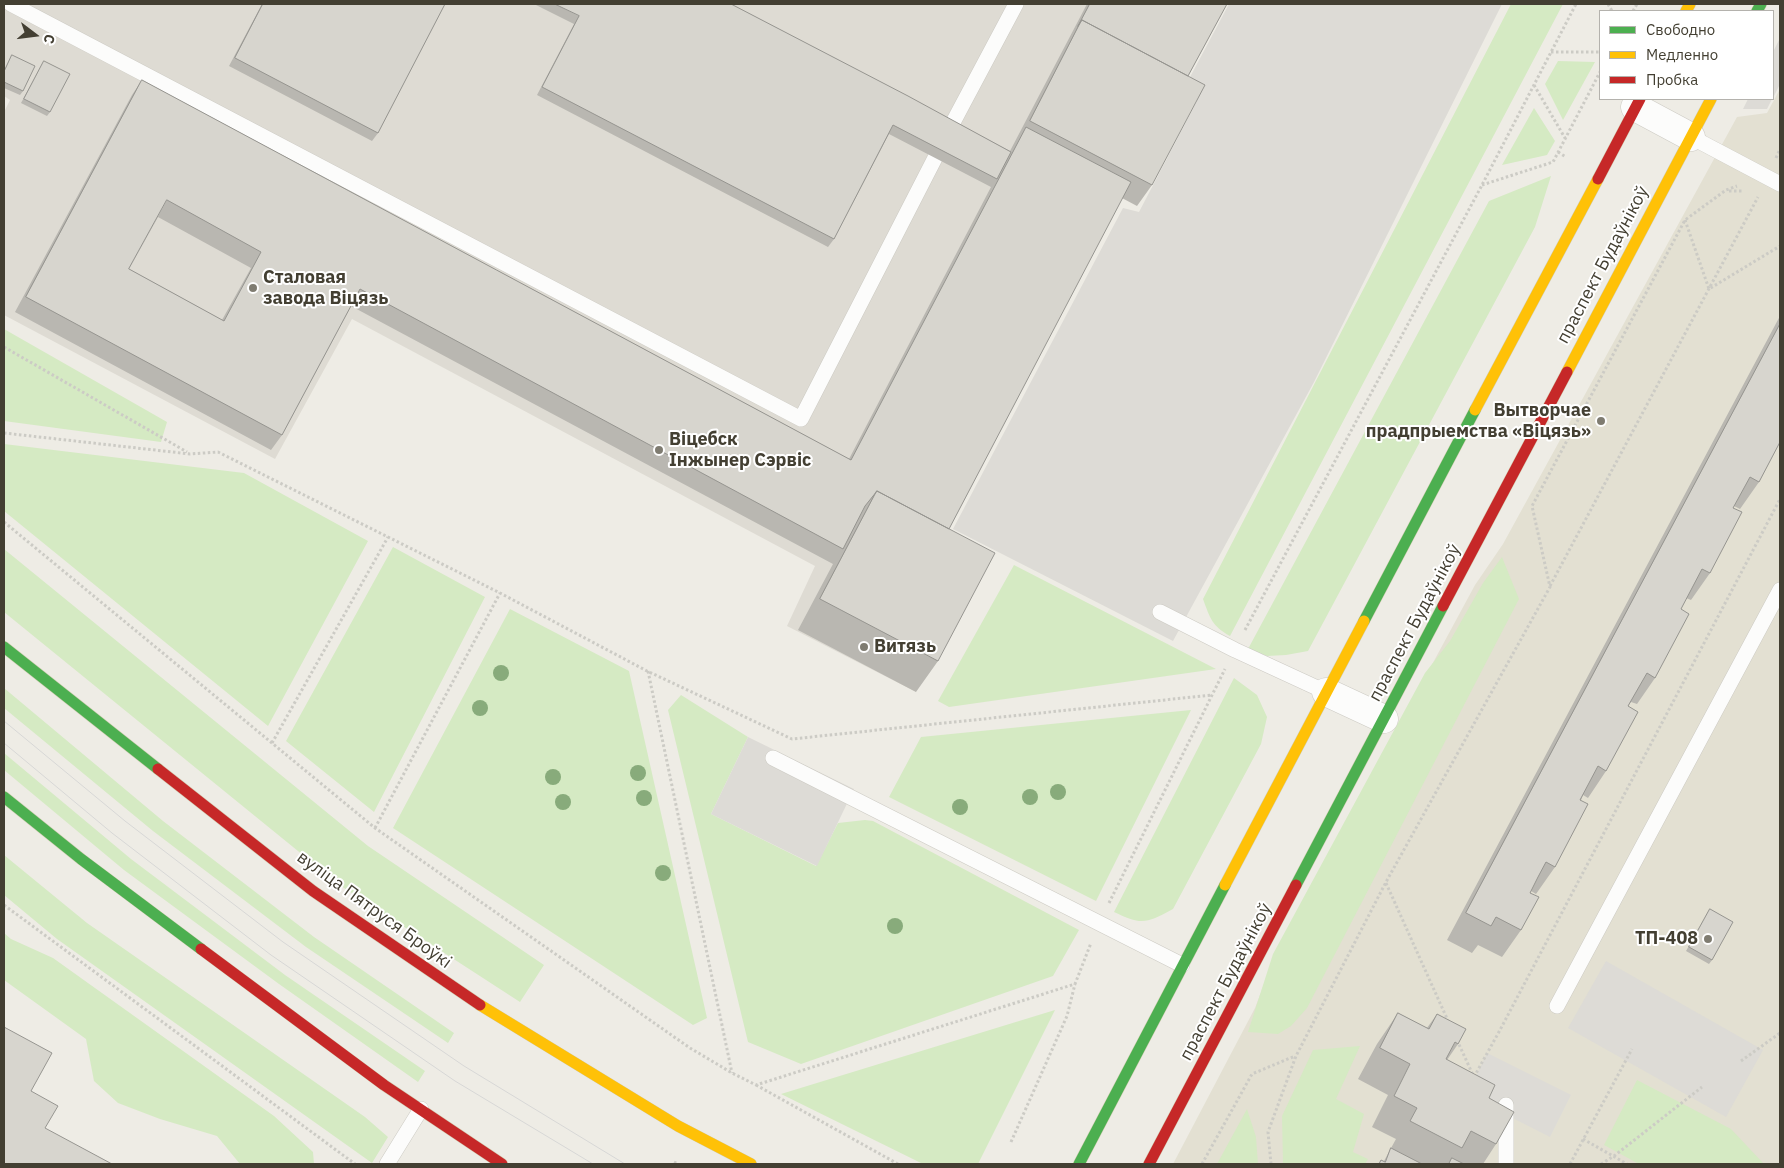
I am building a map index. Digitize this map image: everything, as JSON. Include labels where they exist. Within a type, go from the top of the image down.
[{"type":"main road","name":"праспект Будаўнікоў","points":[[1149,1164],[1710,100]]},
{"type":"main road","points":[[1079,1164],[1182,965],[1638,103]]},
{"type":"main road","name":"вуліца Пятруся Броўкі","points":[[4,647],[313,891],[466,997],[678,1126],[750,1164]]},
{"type":"main road","points":[[4,797],[81,859],[384,1085],[502,1164]]},
{"type":"street","points":[[1638,103],[1690,137]]},
{"type":"street","points":[[1326,692],[1384,719]]},
{"type":"lane","points":[[11,4],[801,419],[935,158]]},
{"type":"lane","points":[[950,130],[1016,4]]},
{"type":"lane","points":[[1690,137],[1780,184]]},
{"type":"lane","points":[[1557,1006],[1780,590]]},
{"type":"lane","points":[[1160,612],[1235,650],[1326,692]]},
{"type":"lane","points":[[773,758],[1182,965]]},
{"type":"lane","points":[[1506,1105],[1506,1164]]},
{"type":"lane","points":[[387,1164],[421,1109]]},
{"type":"path","points":[[1010,1142],[1067,1016],[1075,984],[1098,924],[1235,650],[1576,4]]},
{"type":"path","points":[[1550,52],[1599,52]]},
{"type":"path","points":[[1482,185],[1553,162],[1599,74]]},
{"type":"path","points":[[1534,85],[1565,139]]},
{"type":"path","points":[[1558,152],[1566,157]]},
{"type":"path","points":[[1550,587],[1532,506],[1685,220],[1726,190]]},
{"type":"path","points":[[1272,1164],[1268,1132],[1296,1056],[1386,882],[1550,587],[1760,193]]},
{"type":"path","points":[[1685,220],[1709,289]]},
{"type":"path","points":[[1709,289],[1780,246]]},
{"type":"path","points":[[4,347],[190,454]]},
{"type":"path","points":[[4,433],[190,454],[218,452],[500,593],[648,670],[792,739],[1212,695]]},
{"type":"path","points":[[1474,1076],[1780,499]]},
{"type":"path","points":[[4,522],[375,828],[690,1048],[898,1164]]},
{"type":"path","points":[[272,743],[388,537]]},
{"type":"path","points":[[375,828],[500,593]]},
{"type":"path","points":[[648,670],[732,1073]]},
{"type":"path","points":[[1386,882],[1450,1024]]},
{"type":"path","points":[[4,905],[354,1164]]},
{"type":"path","points":[[756,1085],[1075,984]]},
{"type":"path","points":[[1454,1032],[1474,1076],[1506,1105]]},
{"type":"path","points":[[1741,1061],[1780,1033]]},
{"type":"path","points":[[1570,1164],[1632,1049]]},
{"type":"path","points":[[1202,1164],[1252,1074],[1296,1056]]},
{"type":"path","points":[[1601,1164],[1614,1156],[1702,1087]]},
{"type":"path","points":[[1584,1139],[1627,1164]]},
{"type":"shaded area","points":[[4,4],[1219,4],[929,559],[916,692],[787,626],[815,566],[352,319],[275,459],[4,315],[4,112],[10,100],[4,96]]},
{"type":"shaded area","points":[[1229,4],[1502,4],[1314,382],[1173,641],[953,529],[1123,208],[1139,212],[1197,101],[1182,92]]},
{"type":"shaded area","points":[[1780,38],[1780,84],[1774,96],[1774,50]]},
{"type":"shaded area","points":[[1780,89],[1780,1164],[1173,1164],[1255,1008],[1275,955],[1475,585],[1503,544],[1737,117],[1767,113]]},
{"type":"shaded area","points":[[1748,100],[1772,100],[1767,109],[1743,109]]},
{"type":"shaded area","points":[[748,737],[854,789],[817,866],[711,814]]},
{"type":"shaded area","points":[[1606,961],[1763,1050],[1726,1117],[1568,1028]]},
{"type":"shaded area","points":[[1487,1053],[1571,1095],[1550,1137],[1467,1095]]},
{"type":"green space","points":[[1511,4],[1563,4],[1230,636],[1219,629],[1212,621],[1203,599]]},
{"type":"green space","points":[[1558,61],[1595,62],[1563,120],[1545,84]]},
{"type":"green space","points":[[1534,108],[1555,141],[1547,155],[1502,165]]},
{"type":"green space","points":[[1551,176],[1535,227],[1308,651],[1267,656],[1248,649],[1489,201]]},
{"type":"green space","points":[[4,329],[167,422],[161,442],[4,421]]},
{"type":"green space","points":[[4,444],[244,473],[368,541],[268,726],[4,511]]},
{"type":"green space","points":[[393,547],[485,597],[374,812],[286,741]]},
{"type":"green space","points":[[4,549],[368,846],[544,965],[520,1002],[341,886],[4,612]]},
{"type":"green space","points":[[1502,557],[1519,599],[1307,1008],[1291,1026],[1278,1034],[1248,1032],[1273,954],[1425,673],[1450,641],[1483,583]]},
{"type":"green space","points":[[1014,565],[1216,669],[949,707],[938,701]]},
{"type":"green space","points":[[510,609],[629,671],[707,1018],[693,1025],[393,828]]},
{"type":"green space","points":[[1234,678],[1257,695],[1267,717],[1261,744],[1173,909],[1156,918],[1143,921],[1137,921],[1114,912]]},
{"type":"green space","points":[[4,688],[163,821],[314,937],[454,1033],[448,1043],[306,947],[153,831],[4,708]]},
{"type":"green space","points":[[681,695],[748,737],[711,814],[816,866],[838,823],[873,821],[1079,930],[1053,976],[801,1064],[748,1042],[668,710]]},
{"type":"green space","points":[[1191,710],[1096,901],[889,797],[921,737]]},
{"type":"green space","points":[[4,753],[131,859],[285,975],[425,1071],[418,1082],[279,984],[124,870],[4,770]]},
{"type":"green space","points":[[4,855],[87,923],[365,1117],[388,1137],[372,1163],[57,939],[4,895]]},
{"type":"green space","points":[[4,933],[11,939],[53,958],[274,1116],[313,1152],[314,1164],[240,1164],[217,1136],[160,1119],[118,1103],[94,1081],[86,1039],[4,980]]},
{"type":"green space","points":[[1055,1010],[978,1164],[923,1164],[781,1094]]},
{"type":"green space","points":[[1360,1046],[1336,1099],[1364,1114],[1353,1152],[1368,1159],[1365,1164],[1283,1164],[1282,1116],[1313,1050]]},
{"type":"green space","points":[[1637,1080],[1731,1129],[1764,1164],[1639,1164],[1604,1145]]},
{"type":"green space","points":[[1247,1109],[1256,1137],[1258,1164],[1217,1164]]},
{"type":"building","points":[[263,4],[445,4],[378,133],[235,58]]},
{"type":"building","points":[[555,4],[731,4],[1011,152],[997,179],[893,125],[834,239],[542,87],[579,16]]},
{"type":"building","points":[[1090,4],[1227,4],[1188,76],[1082,20],[1078,26]]},
{"type":"building","points":[[1082,20],[1205,85],[1152,185],[1030,121]]},
{"type":"building","points":[[12,55],[35,66],[23,91],[4,82],[4,72]]},
{"type":"building","points":[[44,61],[70,74],[50,112],[24,99]]},
{"type":"building","points":[[142,80],[851,460],[1026,127],[1131,182],[949,529],[877,491],[865,506],[843,549],[360,289],[282,435],[26,297]],"holes":[[[167,200],[261,252],[224,321],[129,269]]]},
{"type":"building","points":[[1780,324],[1780,442],[1759,482],[1750,477],[1733,508],[1742,512],[1710,573],[1702,569],[1681,609],[1689,614],[1655,678],[1647,673],[1628,706],[1638,712],[1606,771],[1598,766],[1580,800],[1588,804],[1555,867],[1546,862],[1530,893],[1539,897],[1521,930],[1496,917],[1491,926],[1466,913]]},
{"type":"building","points":[[877,491],[995,553],[938,661],[820,599]]},
{"type":"building","name":"ТП-408","points":[[1710,909],[1733,922],[1712,960],[1689,947]]},
{"type":"building","points":[[1398,1013],[1429,1029],[1437,1014],[1466,1029],[1458,1044],[1455,1042],[1446,1059],[1495,1085],[1489,1098],[1514,1112],[1496,1144],[1471,1131],[1462,1148],[1410,1121],[1417,1108],[1394,1096],[1410,1064],[1380,1048]]},
{"type":"building","points":[[4,1027],[52,1053],[31,1091],[58,1106],[45,1128],[112,1164],[4,1164]]},
{"type":"building","points":[[1391,1148],[1422,1164],[1379,1164],[1381,1160],[1385,1162]]},
{"type":"building","points":[[1452,1158],[1464,1164],[1449,1164]]},
{"type":"tram line","points":[[4,721],[125,821],[283,942],[464,1066],[625,1164]]},
{"type":"tram line","points":[[4,743],[112,833],[271,955],[455,1081],[593,1164]]},
{"type":"traffic: fast","points":[[1758,10],[1761,4]]},
{"type":"traffic: fast","points":[[1364,621],[1475,410]]},
{"type":"traffic: fast","points":[[1296,885],[1443,606]]},
{"type":"traffic: fast","points":[[4,647],[158,769]]},
{"type":"traffic: fast","points":[[4,797],[81,859],[201,949]]},
{"type":"traffic: fast","points":[[1079,1164],[1225,885]]},
{"type":"traffic: slow","points":[[1687,10],[1690,4]]},
{"type":"traffic: slow","points":[[1567,372],[1710,100]]},
{"type":"traffic: slow","points":[[1475,410],[1598,179]]},
{"type":"traffic: slow","points":[[1225,885],[1364,621]]},
{"type":"traffic: slow","points":[[480,1005],[678,1126],[751,1164]]},
{"type":"traffic: jam","points":[[1598,179],[1639,100]]},
{"type":"traffic: jam","points":[[1443,606],[1567,372]]},
{"type":"traffic: jam","points":[[158,769],[313,891],[480,1005]]},
{"type":"traffic: jam","points":[[1149,1164],[1296,885]]},
{"type":"traffic: jam","points":[[201,949],[384,1085],[502,1164]]},
{"type":"place","name":"Сталовая завода Віцязь","points":[[253,288]]},
{"type":"place","name":"Вытворчае прадпрыемства «Віцязь»","points":[[1601,421]]},
{"type":"place","name":"Віцебск Інжынер Сэрвіс","points":[[659,450]]},
{"type":"place","name":"Витязь","points":[[864,647]]},
{"type":"place","name":"ТП-408","points":[[1708,939]]}]
